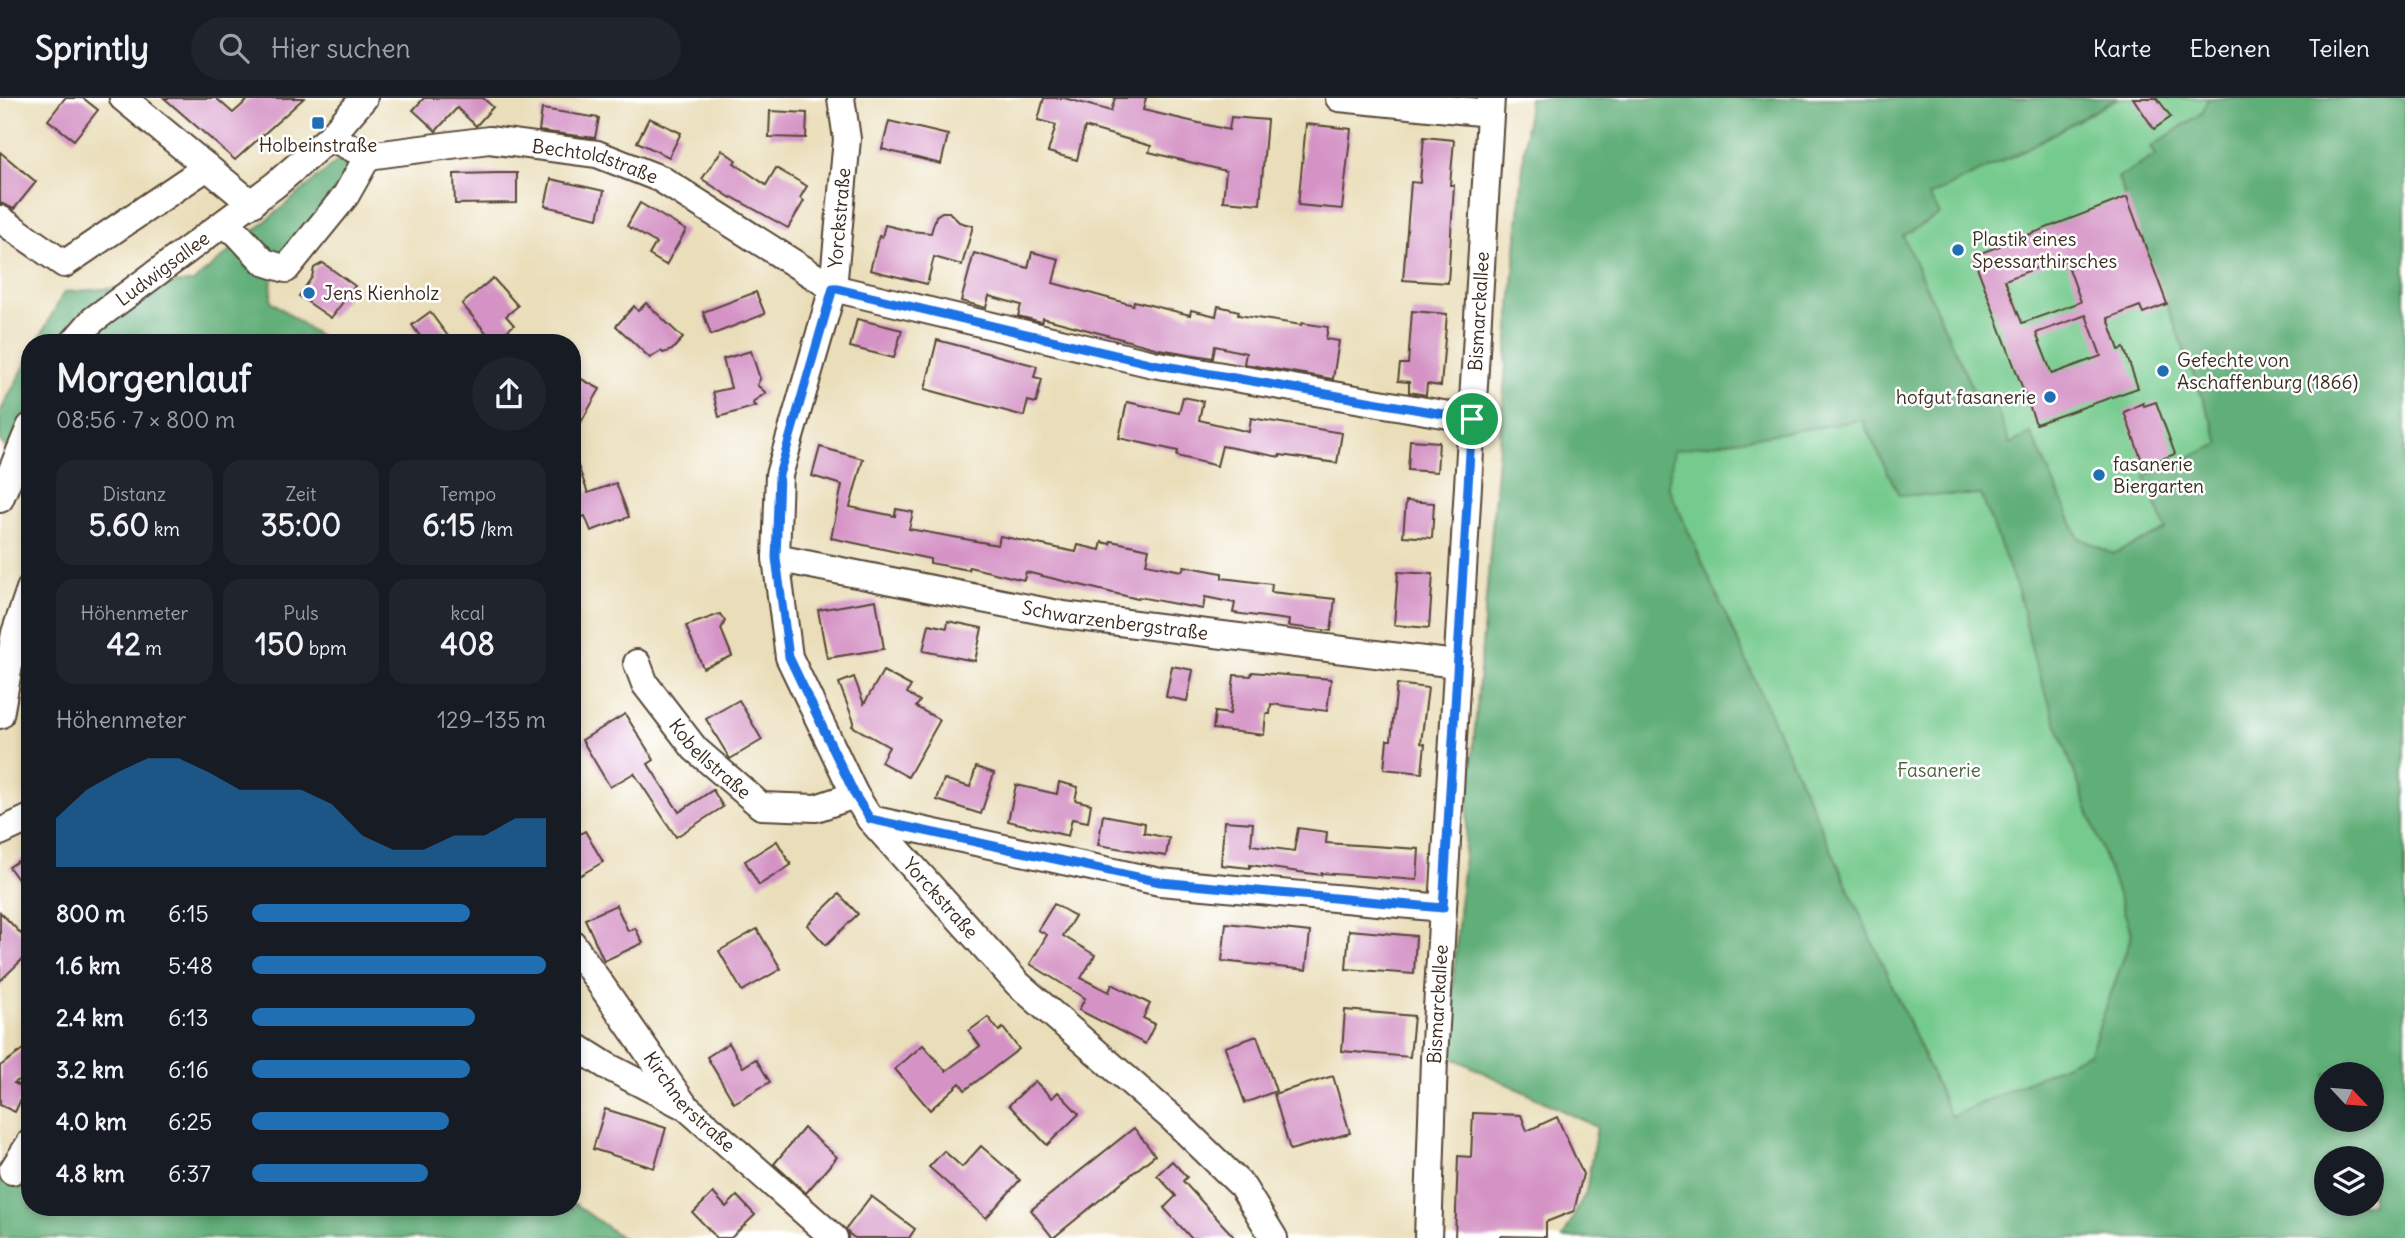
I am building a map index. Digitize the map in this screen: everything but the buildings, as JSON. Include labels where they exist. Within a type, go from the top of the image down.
[{"type":"street","points":[[123,98],[252,204]]},
{"type":"street","name":"Ludwigsallee","points":[[81,334],[93,320],[252,204],[330,137],[364,98]]},
{"type":"street","name":"Yorckstraße","points":[[842,98],[847,139],[833,288],[779,475],[776,558],[789,657],[855,795],[870,819],[1018,984],[1173,1119],[1241,1186],[1274,1238]]},
{"type":"street","points":[[1339,98],[1491,106]]},
{"type":"street","name":"Bismarckallee","points":[[1428,1238],[1434,1059],[1491,106]]},
{"type":"street","points":[[330,137],[368,156]]},
{"type":"street","name":"Bechtoldstraße","points":[[368,156],[489,140],[597,154],[661,179],[833,288],[1153,364],[1472,419]]},
{"type":"street","name":"Ludwigsallee","points":[[223,225],[236,232],[264,262],[286,269],[346,195],[368,156]]},
{"type":"street","points":[[0,219],[64,264],[207,167]]},
{"type":"street","points":[[0,499],[21,449]]},
{"type":"street","name":"Schwarzenbergstraße","points":[[776,558],[1063,615],[1456,664]]},
{"type":"street","points":[[0,715],[7,630],[21,605]]},
{"type":"street","name":"Kobellstraße","points":[[637,663],[645,684],[695,750],[761,806],[816,808],[855,795]]},
{"type":"street","points":[[870,819],[1160,882],[1443,908]]},
{"type":"street","points":[[0,832],[21,822]]},
{"type":"street","name":"Kirchnerstraße","points":[[581,956],[685,1106],[834,1238]]},
{"type":"street","points":[[581,1050],[685,1106]]},
{"type":"street","points":[[12,1171],[21,1157]]},
{"type":"green space","name":"Fasanerie","points":[[1529,98],[2405,98],[2405,1238],[1563,1238],[1586,1192],[1597,1127],[1447,1055]]},
{"type":"green space","name":"Fasanerie","points":[[1529,98],[2118,98],[2013,156],[1929,196],[1940,214],[1903,236],[1976,397],[1990,391],[2010,444],[2031,433],[2079,538],[2113,554],[2166,530],[2145,476],[2220,444],[2118,178],[2156,155],[2151,147],[2203,112],[2208,98],[2405,98],[2405,1238],[1563,1238],[1586,1192],[1597,1127],[1447,1055]],"holes":[[[1862,420],[1899,495],[1981,495],[2019,594],[2034,660],[2132,934],[2090,1053],[1951,1117],[1668,486],[1674,450]]]},
{"type":"green space","points":[[340,159],[353,172],[272,272],[271,301],[316,334],[42,334],[64,292],[193,282]]},
{"type":"green space","points":[[21,373],[21,466],[0,441],[0,412]]},
{"type":"green space","points":[[0,1176],[18,1186],[21,1184],[21,1216],[581,1216],[581,1208],[622,1238],[0,1238]]},
{"type":"place","name":"Holbeinstraße","points":[[318,123]]},
{"type":"place","name":"Plastik eines Spessarthirsches","points":[[1958,250]]},
{"type":"place","name":"Jens Kienholz","points":[[309,293]]},
{"type":"place","name":"Gefechte von Aschaffenburg (1866)","points":[[2163,371]]},
{"type":"place","name":"hofgut fasanerie","points":[[2050,397]]},
{"type":"place","name":"fasanerie Biergarten","points":[[2099,475]]},
{"type":"route","points":[[833,288],[1153,364],[1472,419],[1443,908],[1160,882],[870,819],[855,795],[789,657],[776,558],[779,475],[833,288]]}]
